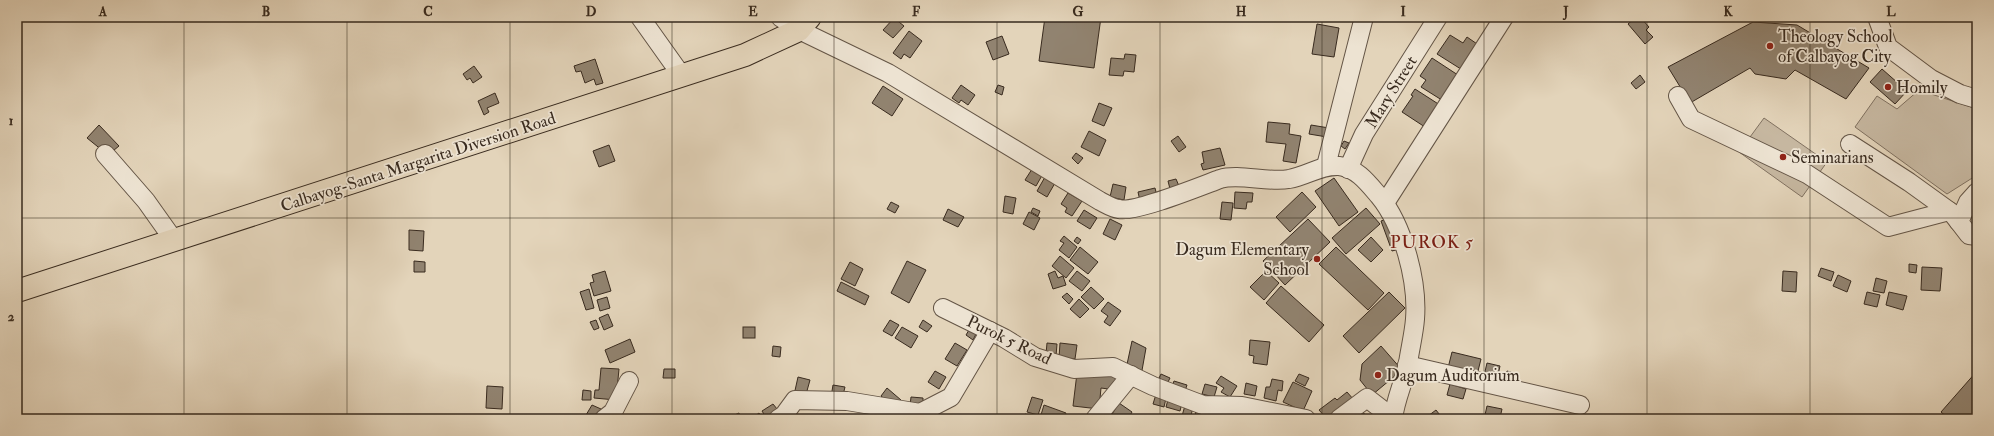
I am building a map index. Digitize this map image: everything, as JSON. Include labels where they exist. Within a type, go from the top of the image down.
[{"type":"highway","name":"Calbayog-Santa Margarita Diversion Road","points":[[17,291],[174,239],[745,56],[805,23]]},
{"type":"street","points":[[640,17],[682,76]]},
{"type":"street","points":[[780,17],[805,23],[1060,177],[1118,209],[1129,210],[1144,206],[1226,178],[1291,179],[1326,166],[1348,169],[1364,178],[1385,203],[1405,243],[1412,277],[1415,318],[1407,365],[1393,418],[1367,398],[1339,419]]},
{"type":"street","points":[[1326,166],[1364,17]]},
{"type":"street","name":"Mary Street","points":[[1348,169],[1364,134],[1438,17]]},
{"type":"street","points":[[1385,203],[1504,17]]},
{"type":"street","points":[[1877,17],[1888,47],[1931,79],[1960,94],[1977,99]]},
{"type":"street","points":[[1678,96],[1691,119],[1807,174],[1888,227],[1954,217],[1977,192]]},
{"type":"street","points":[[1850,144],[1909,182],[1954,217],[1969,235],[1977,236]]},
{"type":"street","points":[[105,154],[146,201],[174,239]]},
{"type":"street","name":"Purok 5 Road","points":[[943,308],[990,331],[1035,357],[1074,369],[1113,367],[1131,376],[1203,405],[1242,406],[1306,419]]},
{"type":"street","points":[[778,419],[784,415],[795,400],[847,401],[920,413],[951,397],[990,331]]},
{"type":"street","points":[[1407,365],[1580,405]]},
{"type":"street","points":[[1095,419],[1131,376]]},
{"type":"street","points":[[604,419],[613,412],[629,380]]},
{"type":"shaded area","points":[[1919,90],[1977,109],[1977,175],[1947,194],[1855,127],[1877,96],[1897,109]]},
{"type":"shaded area","name":"Seminarians","points":[[1764,118],[1827,162],[1802,197],[1739,152]]},
{"type":"building","points":[[1045,17],[1101,17],[1094,68],[1039,61]]},
{"type":"building","points":[[1636,17],[1640,17],[1649,27],[1646,30],[1653,37],[1645,44],[1628,24]]},
{"type":"building","points":[[894,18],[904,26],[893,38],[883,30]]},
{"type":"building","name":"Theology School of Calbayog City","points":[[1753,22],[1797,25],[1869,68],[1846,99],[1795,70],[1786,79],[1755,74],[1750,68],[1690,103],[1668,67]]},
{"type":"building","points":[[1317,24],[1339,28],[1334,57],[1312,54]]},
{"type":"building","points":[[909,31],[922,41],[910,58],[904,54],[901,59],[893,53]]},
{"type":"building","points":[[1450,35],[1463,43],[1467,37],[1480,46],[1464,71],[1437,54]]},
{"type":"building","points":[[1002,36],[1009,54],[993,60],[986,42]]},
{"type":"building","points":[[1125,54],[1136,55],[1134,72],[1124,71],[1123,76],[1109,75],[1111,58],[1124,59]]},
{"type":"building","points":[[1432,58],[1461,77],[1445,102],[1421,87],[1426,80],[1420,76]]},
{"type":"building","points":[[595,59],[603,83],[596,85],[594,79],[585,83],[581,71],[576,72],[574,66]]},
{"type":"building","points":[[474,66],[482,77],[473,83],[470,78],[467,80],[463,74]]},
{"type":"building","name":"Homily","points":[[1882,69],[1907,91],[1895,104],[1870,82]]},
{"type":"building","points":[[1640,75],[1645,82],[1636,89],[1631,83]]},
{"type":"building","points":[[961,85],[975,95],[968,105],[961,100],[959,103],[952,98]]},
{"type":"building","points":[[998,85],[1004,87],[1002,95],[995,92]]},
{"type":"building","points":[[883,86],[903,99],[892,116],[872,103]]},
{"type":"building","points":[[1415,89],[1443,107],[1428,129],[1402,112],[1413,96],[1411,95]]},
{"type":"building","points":[[495,93],[499,103],[487,108],[489,112],[484,115],[478,101]]},
{"type":"building","points":[[1099,103],[1112,108],[1104,126],[1092,121]]},
{"type":"building","points":[[1268,122],[1290,124],[1289,134],[1301,136],[1296,163],[1283,161],[1286,144],[1266,142]]},
{"type":"building","points":[[99,125],[119,146],[108,155],[87,138]]},
{"type":"building","points":[[1311,125],[1329,128],[1327,137],[1309,134]]},
{"type":"building","points":[[1089,131],[1106,140],[1099,156],[1081,147]]},
{"type":"building","points":[[1178,136],[1186,147],[1179,152],[1171,141]]},
{"type":"building","points":[[1344,141],[1349,143],[1345,149],[1341,146]]},
{"type":"building","points":[[609,145],[615,161],[599,167],[593,151]]},
{"type":"building","points":[[1220,148],[1225,165],[1203,170],[1201,164],[1204,163],[1202,152]]},
{"type":"building","points":[[1076,153],[1083,158],[1078,164],[1072,158]]},
{"type":"building","points":[[1034,166],[1044,172],[1036,186],[1025,180]]},
{"type":"building","points":[[1045,177],[1055,183],[1047,197],[1037,191]]},
{"type":"building","points":[[1334,178],[1358,212],[1339,226],[1315,191]]},
{"type":"building","points":[[1176,179],[1179,186],[1170,189],[1168,181]]},
{"type":"building","points":[[1113,184],[1126,187],[1124,200],[1110,197]]},
{"type":"building","points":[[1155,188],[1157,196],[1140,201],[1138,192]]},
{"type":"building","points":[[1235,192],[1253,193],[1252,202],[1247,202],[1246,209],[1234,208]]},
{"type":"building","points":[[1302,192],[1316,207],[1290,232],[1276,217]]},
{"type":"building","points":[[1068,193],[1082,201],[1072,216],[1065,212],[1067,208],[1061,204]]},
{"type":"building","points":[[1005,196],[1016,198],[1013,214],[1003,212]]},
{"type":"building","points":[[891,202],[899,206],[895,213],[887,209]]},
{"type":"building","points":[[1222,202],[1233,203],[1231,220],[1220,219]]},
{"type":"building","points":[[1033,208],[1040,211],[1038,216],[1031,212]]},
{"type":"building","points":[[1366,208],[1380,224],[1346,254],[1332,238]]},
{"type":"building","points":[[948,209],[964,217],[958,227],[943,220]]},
{"type":"building","points":[[1084,210],[1097,218],[1090,229],[1077,221]]},
{"type":"building","points":[[1029,212],[1040,218],[1034,230],[1023,224]]},
{"type":"building","points":[[1390,218],[1403,248],[1392,251],[1381,221]]},
{"type":"building","points":[[1110,219],[1122,225],[1115,240],[1103,234]]},
{"type":"building","points":[[1308,219],[1330,242],[1285,285],[1263,261]]},
{"type":"building","points":[[409,230],[424,231],[423,251],[409,250]]},
{"type":"building","points":[[1064,236],[1077,247],[1069,258],[1059,250],[1064,243],[1060,241]]},
{"type":"building","points":[[1077,237],[1081,240],[1078,244],[1074,241]]},
{"type":"building","points":[[1371,237],[1383,250],[1371,262],[1358,250]]},
{"type":"building","points":[[1080,247],[1098,262],[1088,274],[1070,260]]},
{"type":"building","points":[[1336,247],[1384,293],[1368,310],[1319,264]]},
{"type":"building","points":[[1060,256],[1074,268],[1066,278],[1052,266]]},
{"type":"building","points":[[414,261],[425,262],[425,272],[414,272]]},
{"type":"building","points":[[907,261],[926,270],[909,303],[891,293]]},
{"type":"building","points":[[850,262],[863,269],[855,286],[841,279]]},
{"type":"building","points":[[1909,264],[1917,265],[1916,273],[1909,272]]},
{"type":"building","points":[[1922,267],[1942,268],[1940,291],[1921,290]]},
{"type":"building","points":[[1821,268],[1834,272],[1831,281],[1818,276]]},
{"type":"building","points":[[605,271],[611,291],[594,296],[590,283],[594,282],[592,275]]},
{"type":"building","points":[[1055,271],[1058,278],[1063,276],[1066,285],[1053,289],[1048,274]]},
{"type":"building","points":[[1077,271],[1090,281],[1082,291],[1069,281]]},
{"type":"building","points":[[1266,271],[1279,283],[1264,300],[1250,287]]},
{"type":"building","points":[[1783,271],[1797,272],[1796,292],[1782,291]]},
{"type":"building","points":[[1838,275],[1851,281],[1847,292],[1833,286]]},
{"type":"building","points":[[1876,278],[1887,281],[1884,293],[1873,291]]},
{"type":"building","points":[[841,282],[869,296],[865,305],[837,291]]},
{"type":"building","points":[[1281,286],[1324,325],[1309,342],[1266,303]]},
{"type":"building","points":[[1091,287],[1104,299],[1094,309],[1081,297]]},
{"type":"building","points":[[589,289],[594,308],[586,310],[580,292]]},
{"type":"building","points":[[1389,292],[1405,308],[1359,353],[1343,336]]},
{"type":"building","points":[[1867,292],[1880,295],[1877,307],[1864,304]]},
{"type":"building","points":[[1889,292],[1907,296],[1903,310],[1886,305]]},
{"type":"building","points":[[1067,293],[1073,299],[1069,304],[1062,297]]},
{"type":"building","points":[[607,297],[610,308],[600,311],[597,300]]},
{"type":"building","points":[[1079,299],[1089,309],[1080,318],[1070,309]]},
{"type":"building","points":[[1108,302],[1121,311],[1110,326],[1104,322],[1108,316],[1101,311]]},
{"type":"building","points":[[608,314],[613,326],[604,330],[599,318]]},
{"type":"building","points":[[596,320],[599,328],[594,330],[590,322]]},
{"type":"building","points":[[890,320],[899,325],[892,336],[883,331]]},
{"type":"building","points":[[923,320],[932,326],[927,332],[919,327]]},
{"type":"building","points":[[743,327],[755,327],[755,338],[743,338]]},
{"type":"building","points":[[902,327],[918,336],[911,348],[895,338]]},
{"type":"building","points":[[969,330],[976,334],[973,340],[966,335]]},
{"type":"building","points":[[630,339],[635,352],[610,363],[605,350]]},
{"type":"building","points":[[1250,340],[1270,342],[1267,365],[1253,363],[1254,356],[1249,355]]},
{"type":"building","points":[[1132,341],[1146,348],[1141,376],[1126,369]]},
{"type":"building","points":[[955,343],[967,350],[957,366],[945,359]]},
{"type":"building","points":[[1047,343],[1057,344],[1056,356],[1046,354]]},
{"type":"building","points":[[1060,343],[1077,345],[1075,359],[1059,358]]},
{"type":"building","points":[[773,346],[781,347],[780,357],[772,356]]},
{"type":"building","name":"Dagum Auditorium","points":[[1381,346],[1402,370],[1372,395],[1360,380],[1362,364]]},
{"type":"building","points":[[1452,352],[1481,359],[1476,379],[1447,372]]},
{"type":"building","points":[[1487,363],[1500,366],[1496,384],[1483,380]]},
{"type":"building","points":[[601,368],[619,369],[616,400],[594,398],[595,390],[599,390]]},
{"type":"building","points":[[664,369],[675,369],[675,378],[663,378]]},
{"type":"building","points":[[935,371],[946,377],[939,389],[928,382]]},
{"type":"building","points":[[1507,371],[1514,373],[1511,385],[1504,383]]},
{"type":"building","points":[[1977,371],[1977,419],[1949,419],[1941,412]]},
{"type":"building","points":[[1077,373],[1118,375],[1116,390],[1101,388],[1099,409],[1073,406]]},
{"type":"building","points":[[1161,374],[1170,378],[1166,386],[1157,382]]},
{"type":"building","points":[[1299,374],[1309,378],[1305,386],[1295,381]]},
{"type":"building","points":[[1221,376],[1237,386],[1230,397],[1221,392],[1224,388],[1216,383]]},
{"type":"building","points":[[798,377],[810,380],[805,398],[794,395]]},
{"type":"building","points":[[1272,379],[1283,381],[1282,391],[1278,390],[1276,401],[1264,398],[1266,387],[1270,387]]},
{"type":"building","points":[[1174,381],[1187,385],[1184,394],[1171,389]]},
{"type":"building","points":[[1293,382],[1312,391],[1303,411],[1283,402]]},
{"type":"building","points":[[1246,383],[1257,386],[1255,396],[1244,394]]},
{"type":"building","points":[[1205,384],[1217,387],[1214,397],[1202,394]]},
{"type":"building","points":[[1450,384],[1466,389],[1463,399],[1447,395]]},
{"type":"building","points":[[833,385],[845,387],[842,399],[831,397]]},
{"type":"building","points":[[487,386],[503,387],[502,409],[486,408]]},
{"type":"building","points":[[887,388],[901,400],[894,407],[881,396]]},
{"type":"building","points":[[583,390],[591,391],[591,400],[582,400]]},
{"type":"building","points":[[1157,391],[1167,394],[1164,407],[1153,404]]},
{"type":"building","points":[[1347,392],[1354,400],[1330,419],[1327,419],[1319,410],[1335,398],[1337,400]]},
{"type":"building","points":[[1169,396],[1183,399],[1180,411],[1166,407]]},
{"type":"building","points":[[911,397],[923,398],[923,407],[910,406]]},
{"type":"building","points":[[1032,397],[1043,400],[1038,415],[1027,412]]},
{"type":"building","points":[[1186,402],[1194,404],[1190,419],[1185,419],[1186,417],[1182,416]]},
{"type":"building","points":[[1119,403],[1132,412],[1128,419],[1109,419]]},
{"type":"building","points":[[773,404],[782,415],[776,419],[767,419],[762,411]]},
{"type":"building","points":[[592,405],[601,409],[596,419],[586,415]]},
{"type":"building","points":[[1044,405],[1066,413],[1064,419],[1024,419],[1025,414],[1040,418]]},
{"type":"building","points":[[1196,406],[1214,407],[1213,419],[1195,419]]},
{"type":"building","points":[[1487,406],[1502,409],[1500,418],[1485,415]]},
{"type":"building","points":[[1359,409],[1370,419],[1348,419]]},
{"type":"building","points":[[1436,410],[1443,419],[1424,419]]},
{"type":"building","points":[[739,413],[741,419],[731,419],[730,417]]},
{"type":"building","points":[[759,413],[763,419],[751,419]]},
{"type":"building","points":[[1219,415],[1232,417],[1231,419],[1219,419]]},
{"type":"place","name":"Theology School of Calbayog City","points":[[1770,46]]},
{"type":"place","name":"Homily","points":[[1888,87]]},
{"type":"place","name":"Seminarians","points":[[1783,157]]},
{"type":"place","name":"Dagum Elementary School","points":[[1317,259]]},
{"type":"place","name":"Dagum Auditorium","points":[[1378,375]]},
{"type":"district","name":"PUROK 5","points":[[1432,242]]}]
